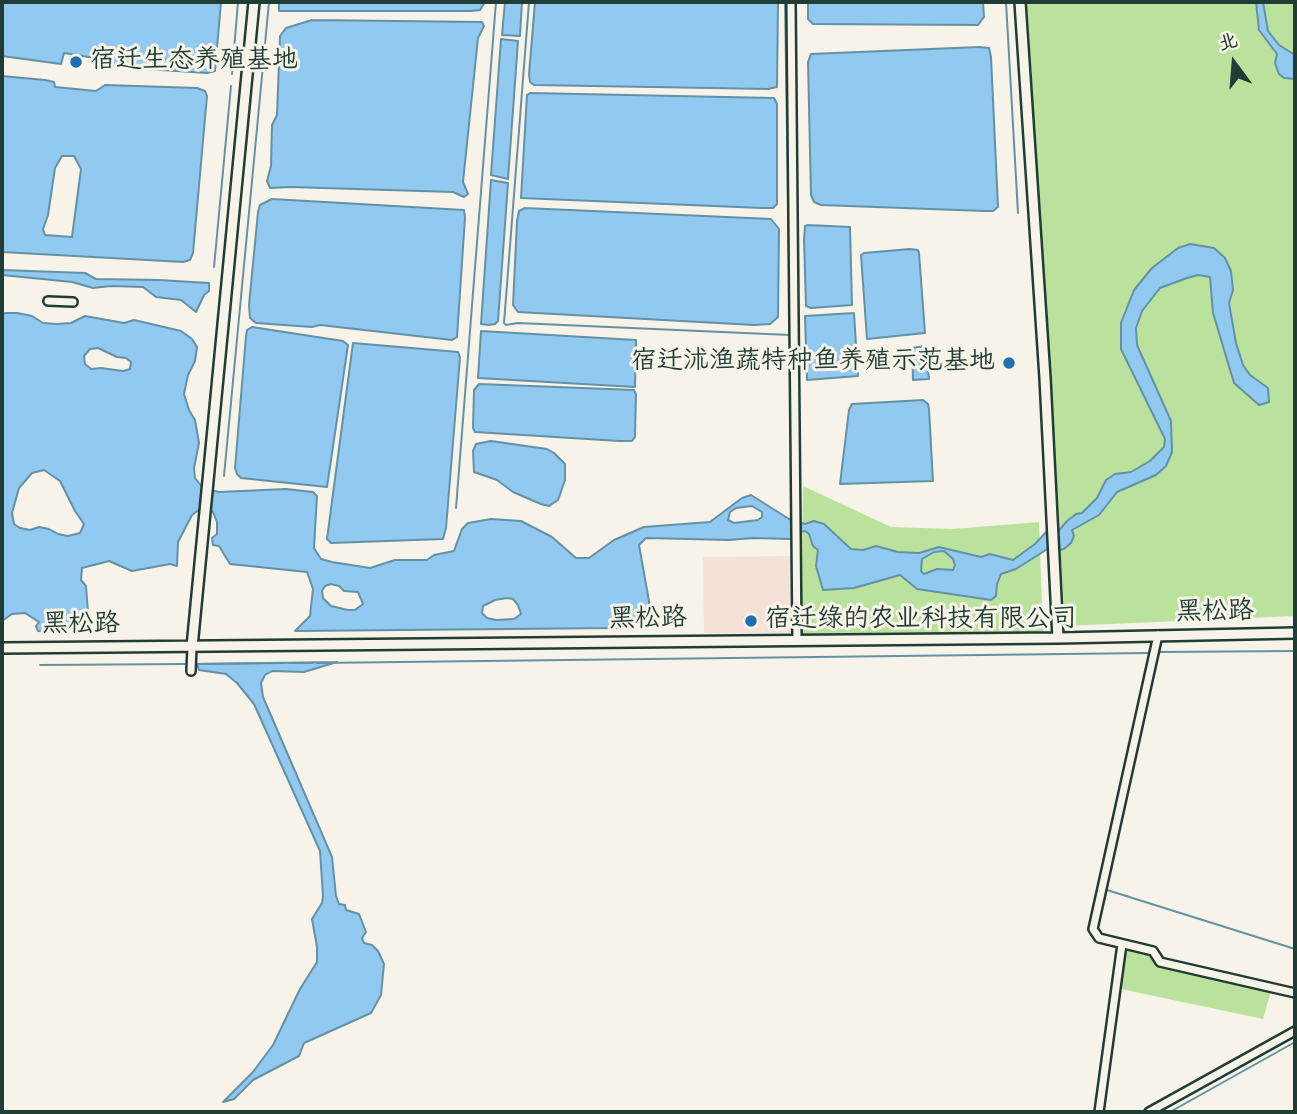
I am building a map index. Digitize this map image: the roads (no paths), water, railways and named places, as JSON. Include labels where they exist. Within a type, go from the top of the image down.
[{"type":"street","points":[[191,671],[254,2]]},
{"type":"street","points":[[791,2],[797,639]]},
{"type":"street","points":[[1020,2],[1045,378],[1058,638]]},
{"type":"street","points":[[48,300],[73,302]]},
{"type":"street","name":"黑松路","points":[[2,648],[191,651],[797,639],[1058,638],[1295,633]]},
{"type":"street","points":[[1158,635],[1093,929],[1098,938],[1153,951],[1160,962],[1295,993]]},
{"type":"street","points":[[1099,1112],[1122,944]]},
{"type":"street","points":[[1149,1112],[1295,1031]]},
{"type":"water","points":[[2,2],[221,2],[215,71],[207,73],[100,66],[101,59],[64,53],[61,64],[2,56]]},
{"type":"water","points":[[279,2],[485,2],[480,10],[471,11],[279,11]]},
{"type":"water","points":[[505,2],[522,2],[520,36],[502,35]]},
{"type":"water","points":[[535,2],[778,2],[777,87],[534,85],[530,82],[529,74]]},
{"type":"water","points":[[808,2],[983,2],[984,17],[978,25],[813,24],[808,19]]},
{"type":"water","points":[[1256,2],[1263,2],[1268,31],[1279,45],[1295,55],[1295,79],[1284,78],[1279,74],[1275,63],[1277,54],[1259,30]]},
{"type":"water","points":[[312,20],[482,22],[484,26],[478,38],[463,182],[468,194],[464,197],[453,192],[270,188],[267,181],[271,166],[272,125],[277,115],[280,36],[286,28]]},
{"type":"water","points":[[501,39],[518,41],[508,179],[491,175]]},
{"type":"water","points":[[989,48],[991,57],[998,207],[993,211],[985,211],[821,205],[814,202],[811,195],[808,62],[811,54]]},
{"type":"water","points":[[2,76],[45,80],[54,82],[55,87],[96,91],[105,85],[197,88],[205,91],[207,96],[193,253],[190,260],[183,262],[2,252]],"holes":[[[62,156],[74,156],[81,169],[72,237],[45,235],[43,229],[48,215],[55,168]]]},
{"type":"water","points":[[527,95],[774,98],[777,104],[777,204],[773,208],[762,208],[521,198]]},
{"type":"water","points":[[491,180],[508,183],[498,321],[489,325],[481,324]]},
{"type":"water","points":[[272,199],[464,210],[457,337],[452,340],[320,325],[312,327],[256,323],[250,318],[249,305],[258,212],[260,205]]},
{"type":"water","points":[[525,208],[771,219],[779,229],[778,317],[770,324],[754,325],[518,312],[513,305],[517,221],[519,211]]},
{"type":"water","points":[[805,226],[850,227],[852,305],[811,308],[806,306],[804,240]]},
{"type":"water","points":[[1190,244],[1214,248],[1225,258],[1231,271],[1233,290],[1229,303],[1236,343],[1243,365],[1250,375],[1268,388],[1269,402],[1259,405],[1234,383],[1213,313],[1210,277],[1198,275],[1160,288],[1142,311],[1136,328],[1137,345],[1171,421],[1172,452],[1166,466],[1156,475],[1117,492],[1099,515],[1072,530],[1074,536],[1071,543],[1056,551],[1055,535],[1067,521],[1082,513],[1097,498],[1106,480],[1115,474],[1131,472],[1150,461],[1164,447],[1165,439],[1121,349],[1121,323],[1134,290],[1152,268],[1178,248]]},
{"type":"water","points":[[918,250],[919,253],[925,333],[867,339],[861,255]]},
{"type":"water","points":[[2,270],[85,273],[96,279],[209,283],[209,291],[204,295],[196,312],[181,300],[156,297],[143,287],[93,288],[72,282],[2,275]]},
{"type":"water","points":[[17,313],[32,316],[43,323],[57,324],[71,323],[85,316],[124,323],[134,320],[181,331],[192,339],[197,347],[195,361],[188,375],[184,394],[195,420],[199,443],[194,468],[195,478],[203,488],[219,492],[286,489],[313,492],[317,496],[314,548],[321,559],[332,562],[370,568],[395,560],[427,560],[434,555],[454,551],[462,529],[468,523],[491,519],[521,521],[552,537],[576,558],[589,558],[614,540],[644,527],[710,522],[742,498],[751,495],[789,519],[805,524],[814,521],[824,524],[851,549],[863,550],[876,546],[898,552],[919,553],[939,547],[981,557],[990,554],[1013,560],[1035,544],[1047,531],[1049,548],[1016,569],[1001,574],[996,596],[991,600],[917,589],[900,575],[854,588],[823,590],[816,566],[818,550],[805,531],[794,533],[791,539],[646,538],[639,545],[650,620],[616,628],[295,631],[310,616],[313,589],[307,572],[230,564],[219,546],[213,545],[212,538],[217,534],[217,522],[213,512],[200,509],[192,515],[178,542],[177,566],[170,564],[132,571],[109,561],[82,568],[81,580],[86,586],[89,625],[54,632],[38,631],[36,626],[39,622],[25,613],[12,614],[2,621],[2,314]],"holes":[[[98,348],[126,358],[131,362],[130,369],[91,369],[85,364],[84,356],[90,349]],[[44,470],[60,481],[84,524],[80,533],[68,536],[49,529],[39,527],[30,530],[14,524],[12,513],[19,488],[32,473]],[[752,506],[762,512],[762,517],[734,523],[728,520],[730,512],[736,508]],[[944,551],[953,559],[953,570],[937,569],[924,574],[921,571],[922,559],[934,552]],[[331,584],[344,591],[358,592],[363,604],[355,610],[331,606],[323,598],[322,591],[325,586]],[[513,599],[521,614],[514,619],[496,620],[487,618],[482,613],[483,606],[495,600]]]},
{"type":"water","points":[[854,313],[858,376],[807,380],[805,316]]},
{"type":"water","points":[[252,327],[343,341],[348,345],[327,487],[241,478],[237,474],[235,468],[246,336],[247,330]]},
{"type":"water","points":[[481,331],[636,340],[635,387],[478,378]]},
{"type":"water","points":[[353,343],[458,352],[460,357],[443,539],[331,543],[327,539]]},
{"type":"water","points":[[925,346],[929,379],[913,380],[912,348]]},
{"type":"water","points":[[479,384],[634,390],[635,437],[632,441],[619,441],[475,432],[474,390]]},
{"type":"water","points":[[923,400],[929,409],[933,481],[840,484],[852,404]]},
{"type":"water","points":[[491,441],[547,449],[554,453],[565,464],[565,480],[558,500],[549,506],[541,504],[513,492],[497,480],[474,472],[473,451],[476,444]]},
{"type":"water","points":[[337,662],[304,672],[272,671],[265,675],[261,683],[263,697],[332,857],[339,904],[345,905],[346,910],[359,914],[366,932],[362,938],[364,943],[372,945],[378,951],[384,964],[381,995],[371,1013],[304,1043],[299,1056],[253,1080],[234,1099],[223,1102],[253,1072],[273,1045],[300,989],[317,962],[312,919],[322,903],[323,896],[320,851],[254,704],[226,674],[199,670],[197,664]]},
{"type":"waterway","points":[[232,74],[238,2]]},
{"type":"waterway","points":[[224,476],[269,2]]},
{"type":"waterway","points":[[456,508],[496,2]]},
{"type":"waterway","points":[[529,2],[504,323],[790,335]]},
{"type":"waterway","points":[[785,2],[790,325]]},
{"type":"waterway","points":[[1006,2],[1018,213]]},
{"type":"waterway","points":[[214,267],[231,86]]},
{"type":"waterway","points":[[1159,652],[1295,651]]},
{"type":"waterway","points":[[317,663],[1148,653]]},
{"type":"waterway","points":[[197,664],[284,663]]},
{"type":"waterway","points":[[289,663],[312,663]]},
{"type":"waterway","points":[[40,665],[185,664]]},
{"type":"waterway","points":[[1107,890],[1295,949]]},
{"type":"waterway","points":[[1170,1112],[1295,1042]]},
{"type":"place","name":"宿迁生态养殖基地","points":[[76,62]]},
{"type":"place","name":"宿迁沭渔蔬特种鱼养殖示范基地","points":[[1009,363]]},
{"type":"place","name":"宿迁绿的农业科技有限公司","points":[[751,621]]}]
